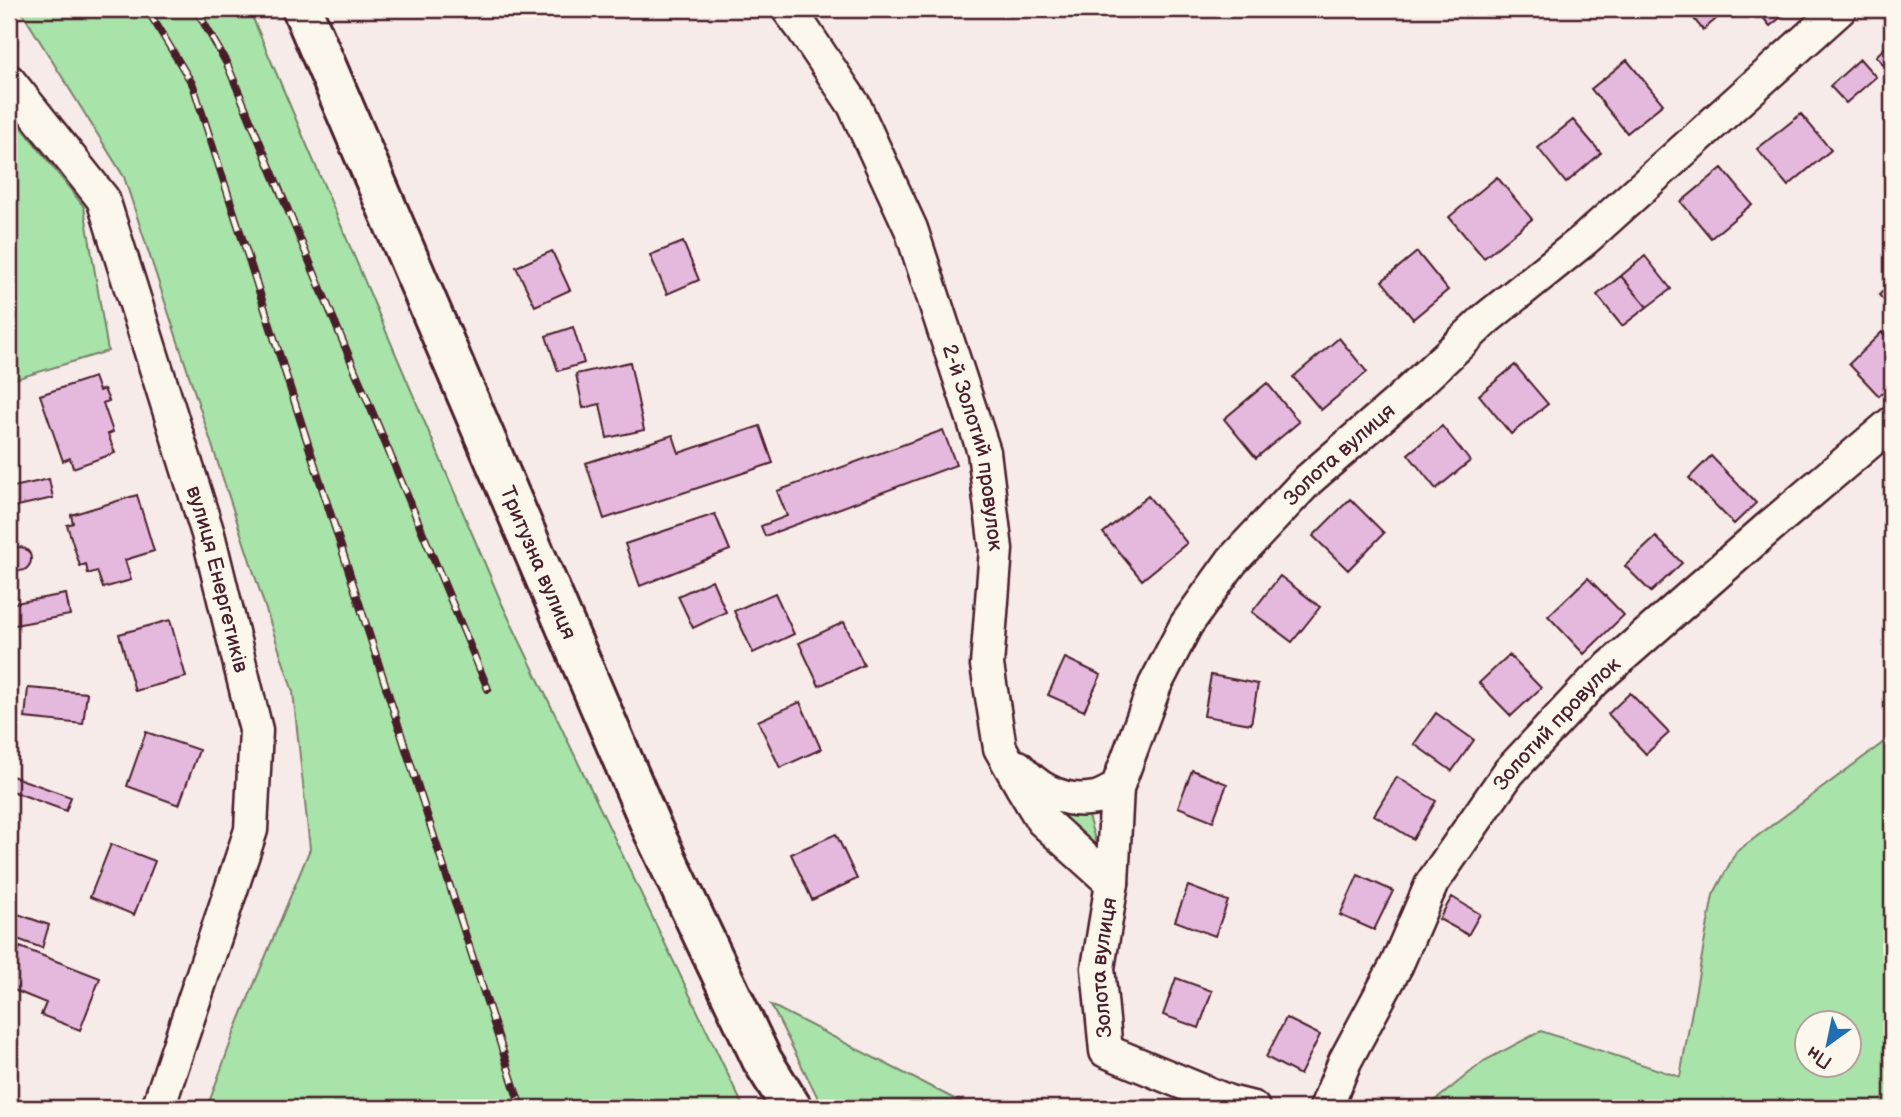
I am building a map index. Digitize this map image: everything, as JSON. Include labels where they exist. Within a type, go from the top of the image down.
[{"type":"street","name":"Тритузна вулиця","points":[[302,9],[651,826],[762,1060],[792,1108]]},
{"type":"street","name":"2-й Золотий провулок","points":[[788,9],[854,105],[911,229],[984,452],[996,549],[987,665],[1000,748],[1042,820],[1112,883]]},
{"type":"street","name":"Золота вулиця","points":[[1253,1108],[1229,1102],[1106,1051],[1098,968],[1112,883],[1117,789],[1155,685],[1186,625],[1232,561],[1308,480],[1398,402],[1488,318],[1585,239],[1840,9]]},
{"type":"street","name":"вулиця Енергетиків","points":[[9,81],[103,199],[208,534],[256,730],[251,830],[158,1108]]},
{"type":"street","name":"Золотий провулок","points":[[1326,1108],[1345,1061],[1397,964],[1433,883],[1509,772],[1594,681],[1892,423]]},
{"type":"street","points":[[1000,748],[1032,782],[1065,799],[1098,798],[1117,789]]},
{"type":"green space","points":[[20,9],[249,9],[502,604],[744,1108],[207,1108],[236,1028],[310,849],[293,692],[124,177]]},
{"type":"green space","points":[[9,111],[84,207],[108,351],[9,381]]},
{"type":"green space","points":[[1892,736],[1892,1108],[1426,1108],[1484,1061],[1541,1031],[1680,1077],[1713,895],[1736,852]]},
{"type":"green space","points":[[1035,794],[1087,813],[1101,860]]},
{"type":"green space","points":[[771,1005],[972,1108],[823,1108]]},
{"type":"building","points":[[1686,9],[1728,9],[1703,30]]},
{"type":"building","points":[[1756,9],[1791,9],[1770,26]]},
{"type":"building","points":[[1892,41],[1892,75],[1876,56]]},
{"type":"building","points":[[1860,59],[1876,77],[1846,103],[1830,86]]},
{"type":"building","points":[[1627,60],[1663,104],[1627,133],[1591,89]]},
{"type":"building","points":[[1801,114],[1831,150],[1788,186],[1757,149]]},
{"type":"building","points":[[1573,120],[1601,153],[1566,183],[1538,148]]},
{"type":"building","points":[[1722,168],[1752,204],[1711,238],[1681,202]]},
{"type":"building","points":[[1497,177],[1532,219],[1484,258],[1449,217]]},
{"type":"building","points":[[683,242],[699,280],[667,294],[650,255]]},
{"type":"building","points":[[552,251],[570,290],[535,306],[516,267]]},
{"type":"building","points":[[1417,252],[1448,290],[1413,319],[1382,281]]},
{"type":"building","points":[[1645,256],[1671,289],[1647,307],[1621,276]]},
{"type":"building","points":[[1621,276],[1647,307],[1622,326],[1597,295]]},
{"type":"building","points":[[1892,282],[1892,309],[1879,295]]},
{"type":"building","points":[[573,327],[584,363],[558,371],[546,336]]},
{"type":"building","points":[[1882,332],[1892,342],[1892,383],[1879,396],[1849,364]]},
{"type":"building","points":[[1339,338],[1367,372],[1321,410],[1293,377]]},
{"type":"building","points":[[630,362],[644,430],[607,438],[600,404],[583,408],[576,374]]},
{"type":"building","points":[[1515,365],[1548,404],[1511,434],[1479,395]]},
{"type":"building","points":[[94,377],[99,391],[104,389],[109,401],[103,403],[113,432],[108,434],[115,453],[73,468],[70,458],[63,461],[40,395]]},
{"type":"building","points":[[1267,383],[1299,422],[1256,458],[1224,419]]},
{"type":"building","points":[[760,426],[773,463],[604,519],[586,463],[673,435],[679,453]]},
{"type":"building","points":[[1442,426],[1470,461],[1436,489],[1408,454]]},
{"type":"building","points":[[943,430],[956,465],[765,536],[761,526],[787,516],[777,491]]},
{"type":"building","points":[[1711,456],[1756,503],[1734,524],[1689,478]]},
{"type":"building","points":[[49,479],[53,498],[9,508],[9,488]]},
{"type":"building","points":[[137,495],[154,551],[125,560],[131,580],[103,588],[97,571],[88,574],[86,564],[80,566],[67,525],[73,523],[71,515]]},
{"type":"building","points":[[1148,496],[1187,543],[1142,580],[1103,533]]},
{"type":"building","points":[[1350,499],[1384,533],[1348,570],[1313,536]]},
{"type":"building","points":[[715,514],[730,550],[640,586],[625,544]]},
{"type":"building","points":[[1656,537],[1682,563],[1651,592],[1625,566]]},
{"type":"building","points":[[19,547],[28,550],[31,559],[28,568],[19,571],[10,568],[7,559],[10,550]]},
{"type":"building","points":[[1280,576],[1320,607],[1292,642],[1252,612]]},
{"type":"building","points":[[1588,578],[1624,615],[1584,654],[1548,616]]},
{"type":"building","points":[[712,580],[726,612],[693,628],[678,596]]},
{"type":"building","points":[[775,593],[794,634],[753,653],[734,611]]},
{"type":"building","points":[[66,594],[70,615],[9,626],[9,604]]},
{"type":"building","points":[[170,620],[186,677],[135,691],[119,634]]},
{"type":"building","points":[[844,622],[864,665],[819,686],[799,643]]},
{"type":"building","points":[[1509,655],[1541,688],[1511,716],[1479,683]]},
{"type":"building","points":[[1065,658],[1101,675],[1084,711],[1048,695]]},
{"type":"building","points":[[1211,675],[1258,684],[1251,724],[1204,716]]},
{"type":"building","points":[[28,688],[87,693],[83,724],[25,718]]},
{"type":"building","points":[[1630,693],[1669,733],[1646,754],[1608,714]]},
{"type":"building","points":[[800,702],[821,749],[780,768],[758,721]]},
{"type":"building","points":[[1436,713],[1474,740],[1452,771],[1414,744]]},
{"type":"building","points":[[146,732],[199,750],[179,805],[127,786]]},
{"type":"building","points":[[1192,770],[1227,784],[1213,821],[1178,807]]},
{"type":"building","points":[[9,775],[71,797],[66,811],[9,790]]},
{"type":"building","points":[[1397,777],[1436,801],[1413,839],[1374,815]]},
{"type":"building","points":[[836,834],[857,879],[812,900],[791,854]]},
{"type":"building","points":[[111,844],[155,861],[134,915],[90,897]]},
{"type":"building","points":[[1358,875],[1393,891],[1374,930],[1340,915]]},
{"type":"building","points":[[1188,886],[1228,901],[1215,936],[1175,921]]},
{"type":"building","points":[[1452,897],[1480,914],[1468,935],[1439,919]]},
{"type":"building","points":[[9,911],[49,925],[42,948],[9,936]]},
{"type":"building","points":[[20,947],[100,978],[80,1030],[41,1015],[46,1003],[9,988],[9,977]]},
{"type":"building","points":[[1176,978],[1212,991],[1199,1028],[1163,1015]]},
{"type":"building","points":[[1286,1018],[1320,1035],[1300,1075],[1266,1057]]},
{"type":"railway","points":[[147,9],[193,85],[521,1108]]},
{"type":"railway","points":[[196,9],[227,64],[488,689]]}]
